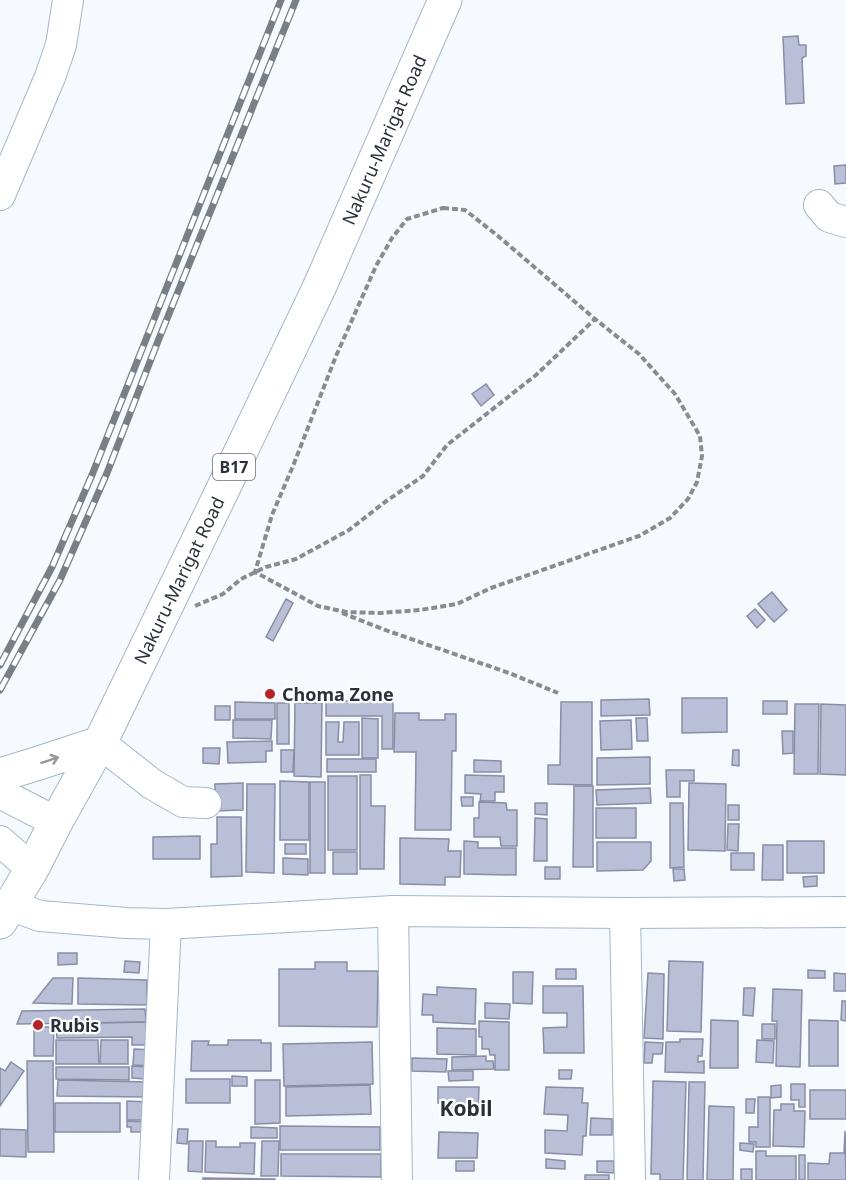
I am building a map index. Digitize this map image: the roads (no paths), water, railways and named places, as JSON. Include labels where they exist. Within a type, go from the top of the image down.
[{"type":"main road","name":"Nakuru-Marigat Road","points":[[5,914],[32,869],[100,742],[159,621],[319,288],[445,0]]},
{"type":"main road","points":[[0,775],[100,742]]},
{"type":"street","points":[[0,195],[50,77],[61,45],[68,0]]},
{"type":"street","points":[[819,205],[829,217],[846,222]]},
{"type":"street","points":[[100,742],[144,778],[167,793],[183,802],[206,803]]},
{"type":"street","points":[[0,793],[56,822]]},
{"type":"street","points":[[0,841],[32,869]]},
{"type":"street","points":[[5,914],[166,924],[393,911],[846,912]]},
{"type":"street","points":[[393,911],[397,1180]]},
{"type":"street","points":[[625,913],[630,1180]]},
{"type":"street","points":[[154,1180],[166,924]]},
{"type":"railway","points":[[0,665],[52,567],[92,475],[281,0]]},
{"type":"railway","points":[[0,690],[60,580],[107,473],[296,0]]},
{"type":"place","name":"Choma Zone","points":[[270,694]]},
{"type":"place","name":"Rubis","points":[[38,1025]]},
{"type":"district","name":"Kobil","points":[[466,1108]]}]
